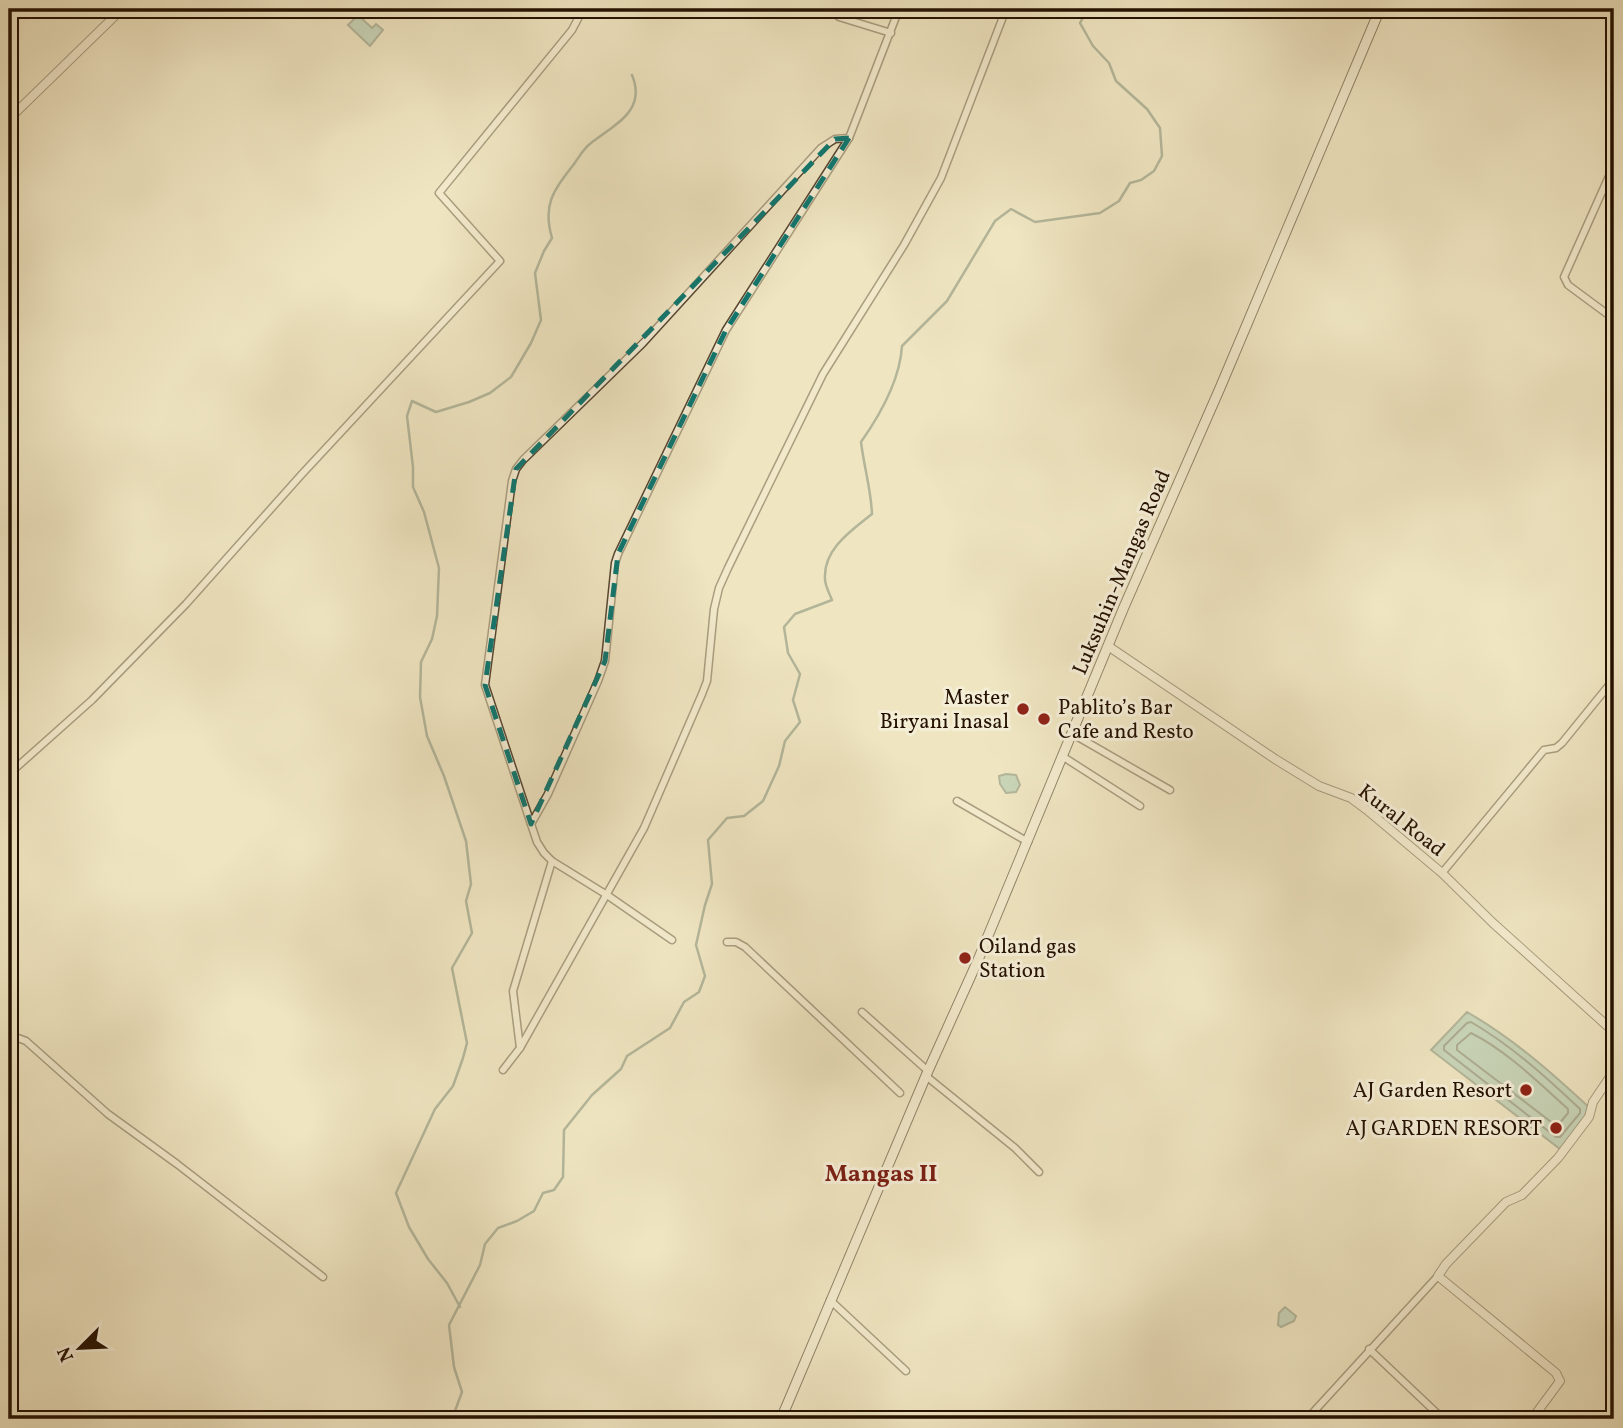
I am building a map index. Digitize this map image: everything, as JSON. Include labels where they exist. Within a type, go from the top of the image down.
[{"type":"main road","name":"Luksuhin-Mangas Road","points":[[781,1419],[1380,9]]},
{"type":"street","points":[[9,118],[122,9]]},
{"type":"street","points":[[9,774],[92,701],[186,604],[302,474],[500,261],[439,193],[572,30],[583,9]]},
{"type":"street","points":[[829,9],[839,17],[891,33]]},
{"type":"street","points":[[531,824],[548,794],[605,661],[618,554],[726,330],[849,138],[899,9]]},
{"type":"street","points":[[503,1070],[520,1048],[644,828],[707,681],[714,608],[719,588],[823,374],[904,245],[941,178],[1006,9]]},
{"type":"street","points":[[672,940],[552,861],[537,842],[485,685],[512,481],[516,469],[643,343],[821,148],[835,139],[849,138]]},
{"type":"street","points":[[1614,165],[1564,277],[1568,285],[1614,319]]},
{"type":"street","name":"Kural Road","points":[[1108,646],[1286,766],[1319,786],[1351,798],[1442,873],[1614,1032]]},
{"type":"street","points":[[1442,873],[1544,750],[1556,748],[1562,743],[1614,679]]},
{"type":"street","points":[[1071,733],[1171,790]]},
{"type":"street","points":[[9,756],[18,765]]},
{"type":"street","points":[[1062,756],[1140,806]]},
{"type":"street","points":[[957,802],[1028,842]]},
{"type":"street","points":[[520,1048],[513,990],[552,861]]},
{"type":"street","points":[[727,942],[736,942],[745,947],[914,1107]]},
{"type":"street","points":[[862,1012],[927,1074],[1039,1172]]},
{"type":"street","points":[[9,1035],[26,1041],[108,1114],[323,1276]]},
{"type":"street","points":[[1307,1419],[1446,1264],[1506,1202],[1522,1195],[1558,1158],[1590,1117],[1593,1102],[1614,1071]]},
{"type":"street","points":[[1438,1276],[1556,1373],[1559,1381],[1532,1419]]},
{"type":"street","points":[[830,1300],[906,1371]]},
{"type":"street","points":[[1369,1349],[1443,1419]]},
{"type":"highlighted area","points":[[849,138],[726,330],[618,554],[605,661],[531,824],[485,685],[516,469],[835,139]]},
{"type":"water","points":[[358,15],[372,28],[376,24],[383,30],[370,46],[348,25]]},
{"type":"water","points":[[1016,775],[1020,785],[1016,792],[1006,793],[1000,784],[999,776]]},
{"type":"water","name":"AJ Garden Resort","points":[[1467,1012],[1517,1045],[1592,1110],[1560,1149],[1431,1050]]},
{"type":"water","points":[[1285,1307],[1296,1316],[1294,1321],[1281,1327],[1278,1325],[1279,1313]]},
{"type":"waterway","points":[[452,1419],[462,1392],[454,1367],[449,1325],[480,1265],[485,1244],[498,1228],[534,1211],[543,1193],[554,1190],[563,1177],[564,1130],[592,1095],[621,1069],[627,1056],[670,1028],[684,1002],[699,992],[705,976],[696,945],[712,884],[708,840],[727,818],[744,816],[763,801],[779,766],[785,741],[800,722],[793,700],[800,674],[788,653],[784,627],[795,614],[832,600],[825,581],[829,558],[840,541],[872,514],[861,442],[888,396],[902,346],[947,301],[995,221],[1011,209],[1035,222],[1100,213],[1119,201],[1130,183],[1141,180],[1154,171],[1162,156],[1160,128],[1147,109],[1116,81],[1109,63],[1093,46],[1080,23],[1088,9]]},
{"type":"waterway","points":[[460,1307],[409,1227],[396,1193],[435,1109],[453,1086],[463,1058],[467,1043],[452,968],[472,933],[466,901],[471,884],[466,841],[427,736],[420,697],[421,662],[432,639],[437,616],[439,568],[424,512],[413,487],[407,416],[412,401],[436,412],[490,393],[511,377],[541,320],[535,273],[552,238],[548,216],[552,198],[586,147],[618,123],[632,108],[635,98],[632,75]]},
{"type":"place","name":"Master Biryani Inasal","points":[[1023,709]]},
{"type":"place","name":"Pablito’s Bar Cafe and Resto","points":[[1044,719]]},
{"type":"place","name":"Oiland gas Station","points":[[965,958]]},
{"type":"place","name":"AJ Garden Resort","points":[[1526,1090]]},
{"type":"place","name":"AJ GARDEN RESORT","points":[[1556,1128]]},
{"type":"district","name":"Mangas II","points":[[881,1173]]}]
